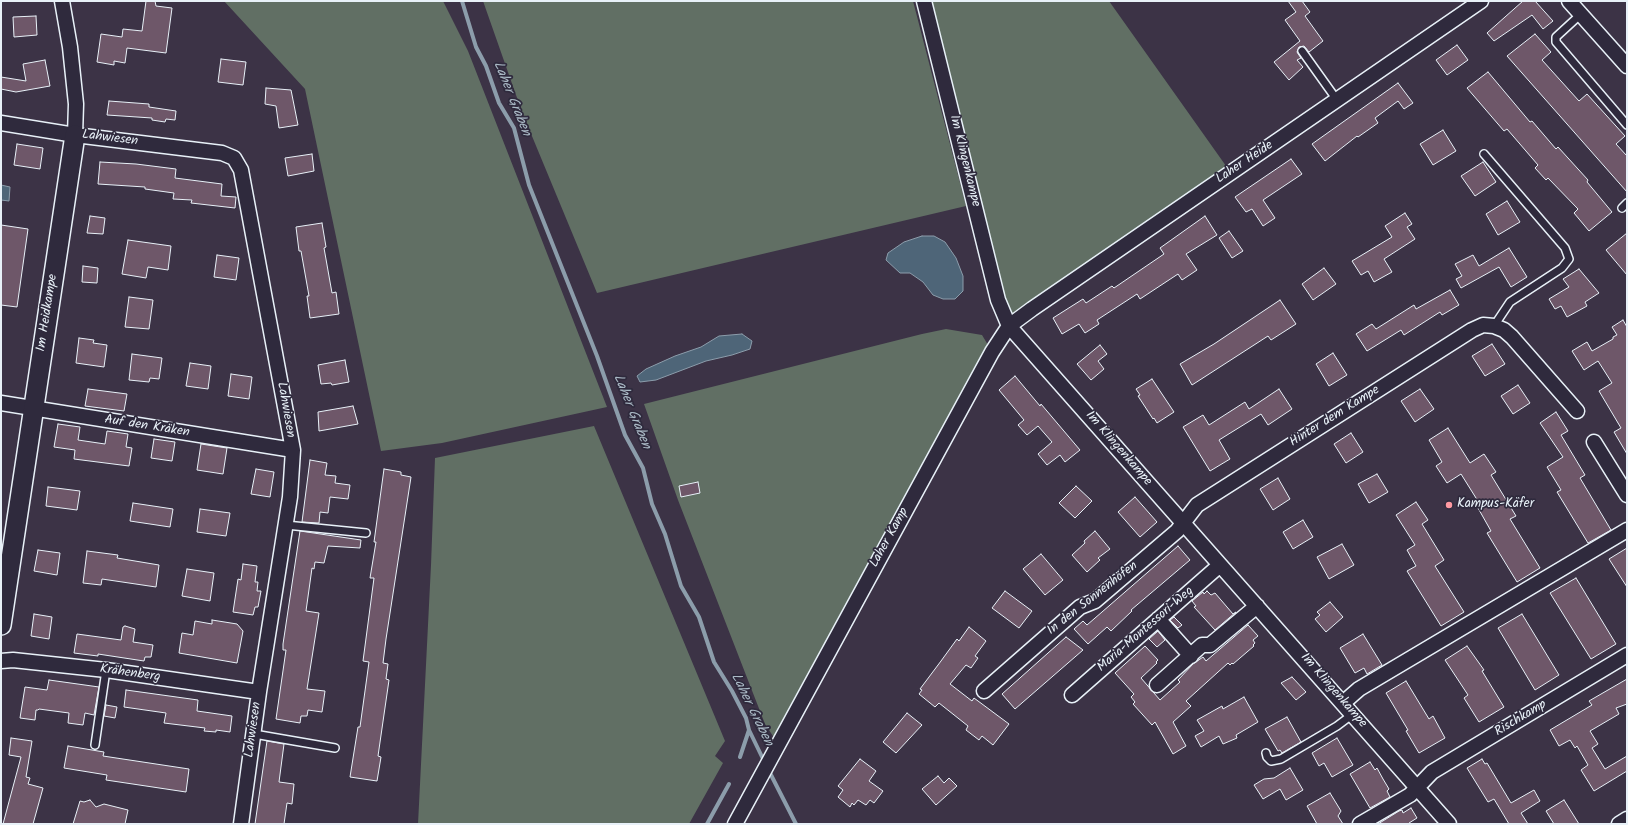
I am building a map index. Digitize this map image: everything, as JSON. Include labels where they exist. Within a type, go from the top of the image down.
[{"type":"street","name":"Im Heidkampe","points":[[1,625],[75,135],[76,96],[70,47],[62,1]]},
{"type":"street","name":"Im Klingenkampe","points":[[924,1],[998,300],[1009,326],[1449,824]]},
{"type":"street","name":"Laher Heide","points":[[1009,326],[1482,1]]},
{"type":"street","points":[[1569,1],[1627,66]]},
{"type":"street","name":"Lahwiesen","points":[[1,123],[75,135],[222,153],[234,158],[241,170],[293,450],[290,497],[241,824]]},
{"type":"street","name":"Hinter dem Kampe","points":[[1183,522],[1197,505],[1455,340],[1483,325],[1494,326]]},
{"type":"street","name":"Laher Kamp","points":[[735,824],[773,751],[992,352],[1009,326]]},
{"type":"street","points":[[1494,326],[1504,330],[1512,337],[1577,411]]},
{"type":"street","name":"Auf den Kräken","points":[[1,403],[293,450]]},
{"type":"street","points":[[1594,442],[1627,495]]},
{"type":"street","name":"In den Sonnenhöfen","points":[[984,691],[1080,607],[1096,601],[1176,531],[1183,522]]},
{"type":"street","points":[[1343,703],[1359,689],[1627,530]]},
{"type":"street","name":"Maria-Montessori-Weg","points":[[1072,695],[1220,565]]},
{"type":"street","points":[[1157,685],[1202,645],[1210,645],[1225,634],[1256,606]]},
{"type":"street","points":[[1158,620],[1191,656]]},
{"type":"street","name":"Rischkamp","points":[[1360,824],[1410,795],[1432,772],[1627,655]]},
{"type":"street","name":"Krähenberg","points":[[1,661],[13,660],[106,670],[260,692]]},
{"type":"street","points":[[1619,824],[1627,819]]},
{"type":"lane","points":[[1581,14],[1556,37],[1556,42],[1627,125]]},
{"type":"lane","points":[[1302,51],[1337,100]]},
{"type":"lane","points":[[1484,154],[1565,248],[1569,259],[1562,268],[1510,302],[1494,326]]},
{"type":"lane","points":[[286,525],[366,533]]},
{"type":"lane","points":[[95,745],[106,670]]},
{"type":"lane","points":[[1266,753],[1267,757],[1271,761],[1281,760],[1337,726],[1353,714]]},
{"type":"lane","points":[[254,734],[335,748]]},
{"type":"green space","points":[[224,1],[443,1],[468,51],[607,407],[442,443],[381,451],[305,89]]},
{"type":"green space","points":[[483,1],[913,1],[966,206],[597,293],[522,112]]},
{"type":"green space","points":[[930,1],[1109,1],[1231,173],[1009,326]]},
{"type":"green space","points":[[946,329],[982,335],[988,345],[775,739],[765,724],[678,500],[644,404]]},
{"type":"green space","points":[[594,426],[725,741],[715,756],[723,763],[689,824],[418,824],[435,458]]},
{"type":"water","points":[[1,185],[10,187],[9,201],[1,200]]},
{"type":"water","points":[[922,236],[934,236],[945,242],[956,258],[963,276],[963,291],[955,299],[943,299],[933,295],[923,282],[910,273],[900,273],[886,260],[888,253],[904,242]]},
{"type":"water","points":[[742,334],[752,341],[750,349],[706,361],[656,380],[640,382],[637,376],[646,369],[675,356],[701,347],[719,336]]},
{"type":"building","points":[[146,1],[155,1],[156,6],[172,8],[166,53],[127,48],[125,63],[114,61],[114,65],[97,62],[101,34],[122,37],[123,29],[142,31]]},
{"type":"building","points":[[1288,1],[1302,1],[1310,12],[1305,16],[1323,41],[1309,52],[1304,46],[1299,47],[1297,52],[1301,58],[1297,60],[1303,67],[1289,80],[1274,62],[1300,41],[1285,20],[1296,12]]},
{"type":"building","points":[[1523,1],[1535,1],[1553,21],[1543,29],[1532,15],[1494,41],[1487,33]]},
{"type":"building","points":[[36,16],[37,35],[14,37],[13,17]]},
{"type":"building","points":[[1535,34],[1551,52],[1542,60],[1579,101],[1587,94],[1625,136],[1616,144],[1627,156],[1627,192],[1507,56]]},
{"type":"building","points":[[1457,45],[1468,60],[1447,75],[1436,60]]},
{"type":"building","points":[[221,59],[246,62],[243,85],[218,82]]},
{"type":"building","points":[[45,60],[50,86],[16,92],[1,89],[1,77],[26,81],[23,64]]},
{"type":"building","points":[[1488,72],[1530,122],[1532,121],[1556,149],[1558,147],[1588,180],[1587,182],[1612,212],[1589,231],[1574,213],[1578,209],[1548,178],[1546,180],[1535,168],[1538,165],[1507,129],[1504,131],[1467,88]]},
{"type":"building","points":[[1398,83],[1413,103],[1404,109],[1398,101],[1375,118],[1378,123],[1358,137],[1357,136],[1325,161],[1312,144]]},
{"type":"building","points":[[266,88],[291,90],[298,125],[279,128],[276,106],[265,104]]},
{"type":"building","points":[[109,101],[149,104],[149,107],[176,111],[175,120],[166,119],[165,122],[152,120],[152,118],[107,115]]},
{"type":"building","points":[[1443,130],[1456,151],[1433,165],[1420,144]]},
{"type":"building","points":[[17,144],[43,148],[40,169],[14,165]]},
{"type":"building","points":[[312,154],[314,171],[288,176],[285,158]]},
{"type":"building","points":[[1291,159],[1302,174],[1263,200],[1275,218],[1263,226],[1252,209],[1246,212],[1235,197]]},
{"type":"building","points":[[100,162],[136,164],[176,169],[175,178],[222,184],[221,196],[236,197],[235,208],[191,203],[192,200],[173,199],[174,193],[145,189],[145,187],[98,184]]},
{"type":"building","points":[[1483,162],[1496,182],[1475,196],[1461,176]]},
{"type":"building","points":[[1507,201],[1520,222],[1498,235],[1486,214]]},
{"type":"building","points":[[1405,213],[1412,224],[1407,227],[1415,239],[1384,259],[1392,272],[1374,282],[1368,271],[1361,275],[1352,261],[1392,237],[1385,226]]},
{"type":"building","points":[[90,216],[105,218],[103,234],[87,233]]},
{"type":"building","points":[[1205,216],[1217,235],[1186,254],[1197,270],[1182,280],[1178,274],[1140,299],[1137,294],[1097,320],[1099,324],[1085,333],[1079,324],[1062,334],[1053,318],[1083,299],[1086,303],[1112,286],[1114,288],[1164,254],[1160,248]]},
{"type":"building","points":[[322,223],[326,247],[324,248],[332,293],[336,292],[339,314],[310,318],[307,296],[309,296],[301,251],[299,251],[296,227]]},
{"type":"building","points":[[1,225],[28,229],[17,307],[1,305]]},
{"type":"building","points":[[1229,231],[1243,251],[1232,258],[1219,238]]},
{"type":"building","points":[[1627,233],[1627,275],[1606,250]]},
{"type":"building","points":[[128,240],[171,246],[168,270],[148,267],[146,278],[122,274]]},
{"type":"building","points":[[1509,248],[1527,277],[1511,287],[1499,267],[1461,288],[1456,279],[1462,276],[1455,264],[1473,255],[1479,266]]},
{"type":"building","points":[[217,255],[239,258],[236,280],[214,277]]},
{"type":"building","points":[[83,266],[98,268],[97,283],[82,282]]},
{"type":"building","points":[[1324,268],[1336,284],[1313,300],[1302,284]]},
{"type":"building","points":[[1579,269],[1599,293],[1585,302],[1587,306],[1567,317],[1561,306],[1555,309],[1549,299],[1569,287],[1563,279]]},
{"type":"building","points":[[1450,290],[1459,305],[1442,315],[1440,312],[1404,335],[1401,330],[1367,351],[1356,334],[1372,324],[1376,329],[1414,305],[1416,309]]},
{"type":"building","points":[[129,297],[153,300],[149,329],[125,327]]},
{"type":"building","points":[[1280,300],[1296,324],[1271,340],[1268,336],[1192,385],[1180,364],[1214,344]]},
{"type":"building","points":[[1623,320],[1627,327],[1627,454],[1614,432],[1621,428],[1599,391],[1612,383],[1598,361],[1584,370],[1572,351],[1587,342],[1592,351],[1613,339],[1613,337],[1617,335],[1612,327]]},
{"type":"building","points":[[79,338],[94,340],[93,343],[107,345],[104,367],[76,363]]},
{"type":"building","points":[[1492,344],[1505,364],[1485,376],[1472,356]]},
{"type":"building","points":[[1100,345],[1107,354],[1098,361],[1104,369],[1091,380],[1077,364]]},
{"type":"building","points":[[1333,353],[1347,375],[1329,386],[1316,364]]},
{"type":"building","points":[[132,354],[162,358],[159,379],[150,378],[149,382],[129,380]]},
{"type":"building","points":[[345,360],[349,382],[332,385],[331,383],[321,384],[318,365]]},
{"type":"building","points":[[190,363],[211,366],[208,389],[186,386]]},
{"type":"building","points":[[231,374],[252,377],[249,399],[228,396]]},
{"type":"building","points":[[1015,376],[1080,450],[1065,462],[1060,455],[1047,465],[1038,454],[1052,442],[1038,426],[1027,435],[1018,425],[1024,420],[999,390]]},
{"type":"building","points":[[1152,379],[1174,412],[1157,423],[1138,396],[1140,395],[1136,389]]},
{"type":"building","points":[[1518,385],[1530,403],[1513,414],[1501,396]]},
{"type":"building","points":[[88,389],[127,394],[124,411],[85,406]]},
{"type":"building","points":[[1279,389],[1292,409],[1268,425],[1261,414],[1219,440],[1230,459],[1210,471],[1183,427],[1203,415],[1209,425],[1245,402],[1249,409]]},
{"type":"building","points":[[1420,389],[1434,409],[1415,422],[1401,401]]},
{"type":"building","points":[[353,406],[358,424],[319,431],[318,412]]},
{"type":"building","points":[[1556,412],[1568,431],[1561,435],[1585,475],[1580,478],[1611,530],[1588,543],[1557,492],[1561,490],[1547,467],[1563,457],[1540,423]]},
{"type":"building","points":[[58,424],[80,427],[78,440],[105,444],[107,431],[128,434],[126,447],[132,448],[129,466],[74,459],[75,450],[54,447]]},
{"type":"building","points":[[1448,428],[1470,463],[1484,454],[1496,472],[1491,475],[1516,516],[1510,519],[1540,568],[1517,582],[1487,533],[1491,531],[1478,508],[1481,506],[1461,474],[1447,483],[1436,466],[1442,462],[1429,440]]},
{"type":"building","points":[[1351,433],[1363,452],[1346,463],[1334,444]]},
{"type":"building","points":[[154,439],[175,442],[172,461],[151,458]]},
{"type":"building","points":[[201,444],[227,448],[223,474],[197,470]]},
{"type":"building","points":[[310,460],[327,463],[325,475],[336,476],[335,483],[350,485],[348,499],[330,497],[328,513],[320,512],[319,523],[302,522]]},
{"type":"building","points":[[256,469],[274,472],[270,497],[251,494]]},
{"type":"building","points":[[384,469],[401,472],[401,475],[411,477],[383,663],[388,664],[386,679],[389,680],[378,756],[381,757],[377,781],[350,777],[358,727],[360,727],[369,662],[363,661],[374,578],[370,578],[376,542],[374,542]]},
{"type":"building","points":[[1377,474],[1388,492],[1369,503],[1358,484]]},
{"type":"building","points":[[1278,478],[1290,499],[1273,510],[1260,489]]},
{"type":"building","points":[[698,482],[700,493],[681,497],[679,486]]},
{"type":"building","points":[[1076,486],[1092,501],[1075,518],[1059,503]]},
{"type":"building","points":[[48,487],[80,491],[77,510],[46,506]]},
{"type":"building","points":[[1135,497],[1157,522],[1140,537],[1118,512]]},
{"type":"building","points":[[1416,502],[1428,520],[1422,524],[1444,560],[1435,566],[1464,612],[1441,626],[1407,571],[1416,566],[1407,550],[1415,545],[1396,515]]},
{"type":"building","points":[[133,503],[173,509],[170,527],[130,521]]},
{"type":"building","points":[[200,509],[230,513],[226,536],[197,532]]},
{"type":"building","points":[[1303,520],[1313,537],[1293,549],[1283,532]]},
{"type":"building","points":[[300,531],[361,540],[360,548],[328,546],[324,563],[315,562],[314,569],[312,568],[306,611],[319,613],[307,689],[325,691],[322,712],[308,710],[307,716],[301,716],[300,723],[276,719],[286,650],[283,650],[283,644]]},
{"type":"building","points":[[1095,531],[1110,549],[1098,558],[1100,560],[1087,572],[1072,555]]},
{"type":"building","points":[[1342,544],[1354,565],[1329,579],[1317,557]]},
{"type":"building","points":[[1178,546],[1190,560],[1131,610],[1132,611],[1111,631],[1107,627],[1088,644],[1074,629],[1083,621],[1087,625]]},
{"type":"building","points":[[1627,548],[1627,587],[1609,559]]},
{"type":"building","points":[[38,550],[60,553],[57,575],[34,571]]},
{"type":"building","points":[[87,551],[118,555],[117,558],[159,565],[156,587],[102,579],[101,585],[83,583]]},
{"type":"building","points":[[1041,554],[1063,580],[1045,595],[1023,569]]},
{"type":"building","points":[[243,564],[257,566],[255,582],[258,582],[257,591],[261,591],[258,607],[255,607],[253,615],[233,612],[238,579],[241,580]]},
{"type":"building","points":[[187,569],[214,573],[210,601],[182,596]]},
{"type":"building","points":[[1576,578],[1616,644],[1591,659],[1550,593]]},
{"type":"building","points":[[1005,591],[1032,611],[1019,628],[992,608]]},
{"type":"building","points":[[1207,591],[1211,595],[1215,593],[1233,614],[1236,612],[1215,630],[1194,607],[1196,606],[1192,601],[1203,592],[1204,594]]},
{"type":"building","points":[[1330,602],[1343,617],[1326,632],[1315,619],[1320,615],[1317,612]]},
{"type":"building","points":[[34,614],[52,617],[49,639],[31,636]]},
{"type":"building","points":[[1522,614],[1559,675],[1535,690],[1498,628]]},
{"type":"building","points":[[1174,617],[1182,625],[1178,628],[1170,620]]},
{"type":"building","points":[[212,620],[237,624],[243,631],[237,663],[179,653],[182,633],[193,635],[195,621],[212,624]]},
{"type":"building","points":[[1248,625],[1258,636],[1253,640],[1255,643],[1253,645],[1254,646],[1233,664],[1232,663],[1230,665],[1228,663],[1186,701],[1191,706],[1173,722],[1186,746],[1173,754],[1155,722],[1152,725],[1133,704],[1135,702],[1131,697],[1134,694],[1115,673],[1145,646],[1158,660],[1156,662],[1157,663],[1141,678],[1160,700],[1180,682],[1178,680],[1193,664],[1203,657],[1206,661]]},
{"type":"building","points":[[125,626],[135,629],[133,642],[153,645],[151,657],[145,657],[144,661],[98,654],[98,656],[74,653],[77,634],[121,640],[123,627]]},
{"type":"building","points":[[969,627],[986,641],[975,656],[978,658],[971,668],[966,665],[950,684],[972,701],[974,698],[1009,724],[993,745],[982,736],[979,740],[966,730],[968,726],[939,703],[935,707],[919,694],[922,690],[920,689],[957,639],[959,641]]},
{"type":"building","points":[[1158,631],[1165,640],[1157,647],[1149,639]]},
{"type":"building","points":[[1363,634],[1382,665],[1367,674],[1364,668],[1355,673],[1340,648]]},
{"type":"building","points":[[1066,637],[1083,650],[1015,709],[1002,694]]},
{"type":"building","points":[[1467,646],[1484,670],[1482,671],[1504,707],[1479,722],[1464,698],[1468,695],[1445,660]]},
{"type":"building","points":[[1292,677],[1306,692],[1296,700],[1281,683]]},
{"type":"building","points":[[1627,679],[1627,704],[1616,708],[1619,714],[1590,731],[1598,744],[1592,748],[1605,769],[1627,756],[1627,771],[1594,791],[1581,770],[1588,765],[1577,746],[1575,748],[1570,740],[1559,746],[1550,730],[1592,705],[1589,701]]},
{"type":"building","points":[[49,680],[99,687],[94,715],[85,713],[83,725],[68,723],[69,713],[39,709],[36,710],[35,720],[20,718],[25,687],[47,690]]},
{"type":"building","points":[[1406,681],[1429,719],[1433,716],[1445,738],[1419,753],[1406,731],[1408,730],[1386,693]]},
{"type":"building","points":[[126,690],[198,700],[197,711],[232,716],[230,732],[216,730],[216,732],[204,731],[205,728],[164,723],[166,713],[124,707]]},
{"type":"building","points":[[1244,697],[1258,722],[1236,735],[1237,738],[1223,744],[1219,736],[1201,747],[1195,736],[1204,731],[1197,720],[1222,706],[1223,709]]},
{"type":"building","points":[[106,705],[117,707],[115,718],[104,716]]},
{"type":"building","points":[[907,713],[922,725],[896,753],[883,742]]},
{"type":"building","points":[[1287,717],[1301,742],[1282,753],[1280,750],[1278,751],[1265,729]]},
{"type":"building","points":[[11,738],[32,741],[26,777],[30,778],[28,784],[43,788],[33,824],[3,824],[21,757],[9,755]]},
{"type":"building","points":[[1337,738],[1353,765],[1332,777],[1324,763],[1319,766],[1312,753]]},
{"type":"building","points":[[267,741],[284,744],[279,782],[294,784],[292,804],[287,803],[284,824],[255,824]]},
{"type":"building","points":[[68,746],[104,752],[103,756],[189,769],[186,792],[106,780],[107,775],[64,768]]},
{"type":"building","points":[[860,759],[876,771],[869,781],[883,791],[874,803],[870,800],[866,805],[858,800],[854,805],[852,803],[850,807],[838,797],[843,790],[838,786]]},
{"type":"building","points":[[1482,759],[1485,764],[1487,763],[1511,803],[1534,790],[1540,801],[1521,813],[1528,824],[1509,824],[1494,799],[1488,802],[1467,768]]},
{"type":"building","points":[[1370,762],[1375,770],[1377,768],[1389,789],[1387,791],[1390,797],[1370,808],[1350,774]]},
{"type":"building","points":[[1290,768],[1303,790],[1286,800],[1280,789],[1263,799],[1254,785],[1264,779],[1274,778]]},
{"type":"building","points":[[938,776],[944,783],[949,778],[957,786],[936,805],[922,789]]},
{"type":"building","points":[[1330,793],[1341,811],[1338,816],[1343,824],[1317,824],[1307,806]]},
{"type":"building","points":[[90,800],[96,807],[104,804],[128,810],[125,824],[73,824],[80,801],[84,802]]},
{"type":"building","points":[[1564,800],[1579,824],[1554,824],[1546,811]]},
{"type":"building","points":[[1411,808],[1417,818],[1409,823],[1410,824],[1378,824],[1399,811],[1402,810],[1403,813]]},
{"type":"waterway","name":"Laher Graben","points":[[462,1],[476,47],[486,66],[499,103],[514,128],[529,185],[597,356],[625,435],[643,468],[652,504],[665,534],[681,586],[699,617],[714,662],[732,691],[746,718],[749,730],[765,763]]},
{"type":"waterway","points":[[740,757],[749,730]]},
{"type":"waterway","name":"Laher Graben","points":[[768,769],[796,824]]},
{"type":"waterway","points":[[707,824],[729,784]]},
{"type":"place","name":"Kampus-Käfer","points":[[1449,505]]}]
